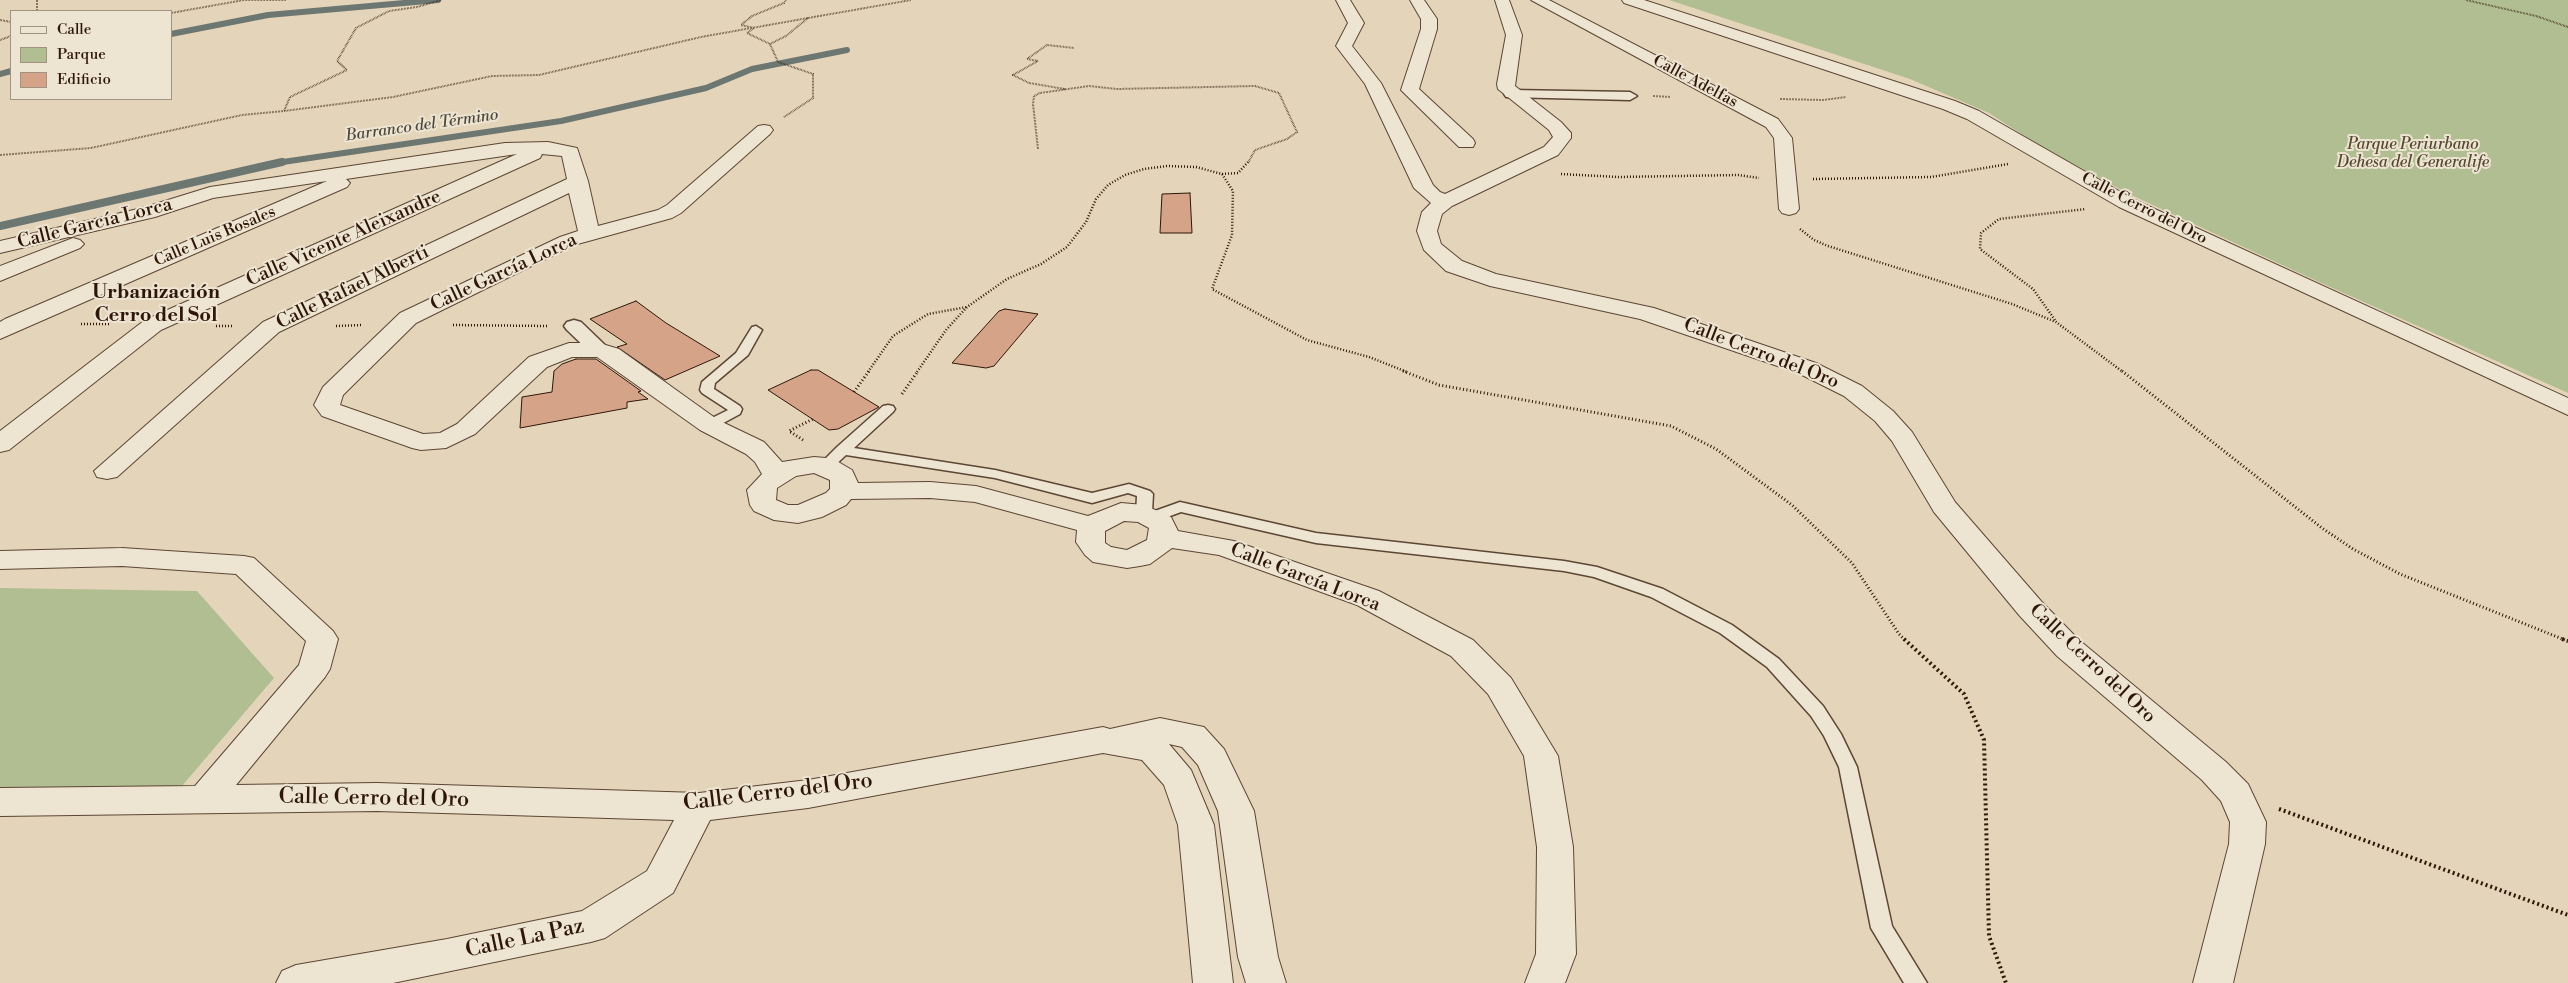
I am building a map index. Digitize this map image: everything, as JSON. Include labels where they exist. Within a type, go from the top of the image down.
[{"type":"street","points":[[1343,0],[1356,23],[1344,46],[1373,83],[1390,114],[1424,188],[1433,196],[1445,202]]},
{"type":"street","points":[[1417,0],[1429,19],[1410,90],[1466,143]]},
{"type":"street","points":[[1502,0],[1514,30],[1514,41],[1505,84],[1511,94],[1630,96]]},
{"type":"street","name":"Calle Adelfas","points":[[1538,0],[1772,123],[1784,138],[1789,209]]},
{"type":"street","name":"Calle Cerro del Oro","points":[[1629,0],[1898,88],[1973,115],[2126,203],[2568,407]]},
{"type":"street","name":"Calle Cerro del Oro","points":[[1511,94],[1562,133],[1559,144],[1551,151],[1445,202],[1432,212],[1427,231],[1431,246],[1454,266],[1513,285],[1622,306],[1670,319],[1807,368],[1858,396],[1884,416],[1904,438],[1944,506],[2030,608],[2068,648],[2214,771],[2236,794],[2248,822],[2247,844],[2213,983]]},
{"type":"street","points":[[1390,114],[1431,109]]},
{"type":"street","points":[[589,234],[647,221],[674,209],[764,130]]},
{"type":"street","name":"Calle García Lorca","points":[[0,247],[148,213],[210,193],[505,149],[548,148],[570,152],[589,234],[553,248],[408,318],[332,392],[327,405],[331,411],[421,442],[440,442],[458,435],[466,429],[538,362],[569,350],[599,350],[611,354],[709,425],[755,448],[766,458],[776,475]]},
{"type":"street","name":"Calle Vicente Aleixandre","points":[[0,444],[152,325],[548,148]]},
{"type":"street","name":"Calle Luis Rosales","points":[[0,332],[13,324],[375,168]]},
{"type":"street","name":"Calle Rafael Alberti","points":[[107,471],[271,327],[578,181]]},
{"type":"street","points":[[0,274],[148,213]]},
{"type":"street","points":[[574,326],[599,350]]},
{"type":"street","points":[[834,458],[836,470],[842,476],[845,483],[843,491],[836,499],[812,511],[784,514],[764,505],[761,498],[761,490],[776,475],[801,466],[834,458]]},
{"type":"street","points":[[843,491],[930,490],[976,494],[1093,526]]},
{"type":"street","points":[[1133,512],[1154,523],[1160,545],[1140,557],[1114,558],[1095,549],[1090,542],[1089,534],[1093,526],[1110,515],[1133,512]]},
{"type":"street","name":"Calle García Lorca","points":[[1154,523],[1368,598],[1462,648],[1500,686],[1541,756],[1555,848],[1556,954],[1545,983]]},
{"type":"street","points":[[0,560],[122,556],[244,565],[322,639],[314,669],[204,799]]},
{"type":"street","points":[[1103,740],[1160,730],[1192,736],[1212,758],[1236,811],[1258,957],[1266,983]]},
{"type":"street","name":"Calle Cerro del Oro","points":[[0,802],[377,797],[699,807],[808,794],[1103,740],[1153,749],[1179,779],[1196,825],[1213,983]]},
{"type":"street","name":"Calle La Paz","points":[[296,983],[447,956],[591,926],[660,882],[699,807]]},
{"type":"lane","points":[[709,425],[733,414],[735,408],[707,390],[709,382],[741,355],[756,330]]},
{"type":"lane","points":[[834,458],[888,410]]},
{"type":"lane","points":[[834,458],[996,474],[1092,498],[1129,488],[1144,494],[1154,523],[1180,507],[1316,538],[1564,566],[1596,572],[1657,593],[1726,629],[1773,663],[1818,711],[1848,766],[1872,893],[1882,928],[1916,983]]},
{"type":"path","points":[[172,13],[244,0],[286,0]]},
{"type":"path","points":[[284,111],[290,97],[347,70],[337,60],[356,28],[389,11],[417,7],[441,0]]},
{"type":"path","points":[[754,28],[741,25],[752,16],[784,3],[786,0]]},
{"type":"path","points":[[0,155],[18,152],[91,148],[242,116],[393,97],[492,76],[539,75],[701,37],[911,0]]},
{"type":"path","points":[[2466,0],[2536,16],[2568,27]]},
{"type":"path","points":[[770,44],[786,36],[808,18]]},
{"type":"path","points":[[754,28],[747,33],[770,44],[778,62],[814,74],[813,98],[764,130]]},
{"type":"path","points":[[1066,89],[1030,83],[1013,75],[1038,61],[1027,59],[1048,45],[1074,48]]},
{"type":"path","points":[[888,410],[897,401],[946,330],[967,307],[1007,279],[1041,264],[1067,247],[1086,222],[1096,199],[1108,184],[1125,174],[1144,169],[1184,165],[1222,174],[1238,173],[1246,166],[1255,150],[1287,139],[1297,132],[1278,93],[1255,86],[1117,89],[1090,86],[1034,96],[1033,112],[1038,149]]},
{"type":"path","points":[[1778,99],[1823,100],[1898,88]]},
{"type":"path","points":[[1519,167],[1545,174],[1618,177],[1738,175],[1786,181],[1837,177],[1931,177],[1998,165],[2058,164]]},
{"type":"path","points":[[1222,174],[1233,191],[1232,235],[1212,289],[1307,340],[1370,358],[1439,385],[1671,426],[1716,449],[1792,505],[1852,563],[1899,634],[1964,694],[1984,740],[1989,936],[2006,983]]},
{"type":"path","points":[[2056,322],[2033,289],[1980,249],[1981,233],[1999,219],[2126,203]]},
{"type":"path","points":[[1789,209],[1804,234],[1828,246],[2012,304],[2056,322],[2071,331],[2322,528],[2352,549],[2400,574],[2568,641]]},
{"type":"path","points":[[854,392],[893,336],[928,314],[967,307]]},
{"type":"path","points":[[2236,794],[2568,915]]},
{"type":"green space","name":"Parque Periurbano Dehesa del Generalife","points":[[1669,0],[2568,0],[2568,393],[2319,282],[2129,194],[2041,147],[1989,113],[1910,79]]},
{"type":"green space","points":[[0,588],[197,591],[274,678],[182,786],[0,788]]},
{"type":"building","points":[[1190,193],[1192,233],[1160,233],[1162,194]]},
{"type":"building","points":[[636,301],[666,323],[720,356],[665,380],[617,347],[627,344],[590,319]]},
{"type":"building","points":[[1005,309],[1038,314],[994,366],[986,368],[952,363],[999,311]]},
{"type":"building","points":[[576,359],[596,359],[641,391],[638,392],[648,399],[627,402],[627,408],[520,428],[522,397],[552,392],[554,371],[562,364]]},
{"type":"building","points":[[811,370],[818,370],[879,407],[838,429],[829,430],[768,390]]},
{"type":"waterway","points":[[172,34],[268,15],[438,0]]},
{"type":"waterway","name":"Barranco del Término","points":[[281,162],[561,121],[706,88],[752,69],[847,50]]},
{"type":"waterway","points":[[0,74],[10,71]]},
{"type":"waterway","name":"Barranco del Término","points":[[0,226],[281,162]]},
{"type":"waterway","name":"Barranco del Término","points":[[276,163],[281,162]]},
{"type":"district","name":"Urbanización Cerro del Sol","points":[[156,304]]}]
